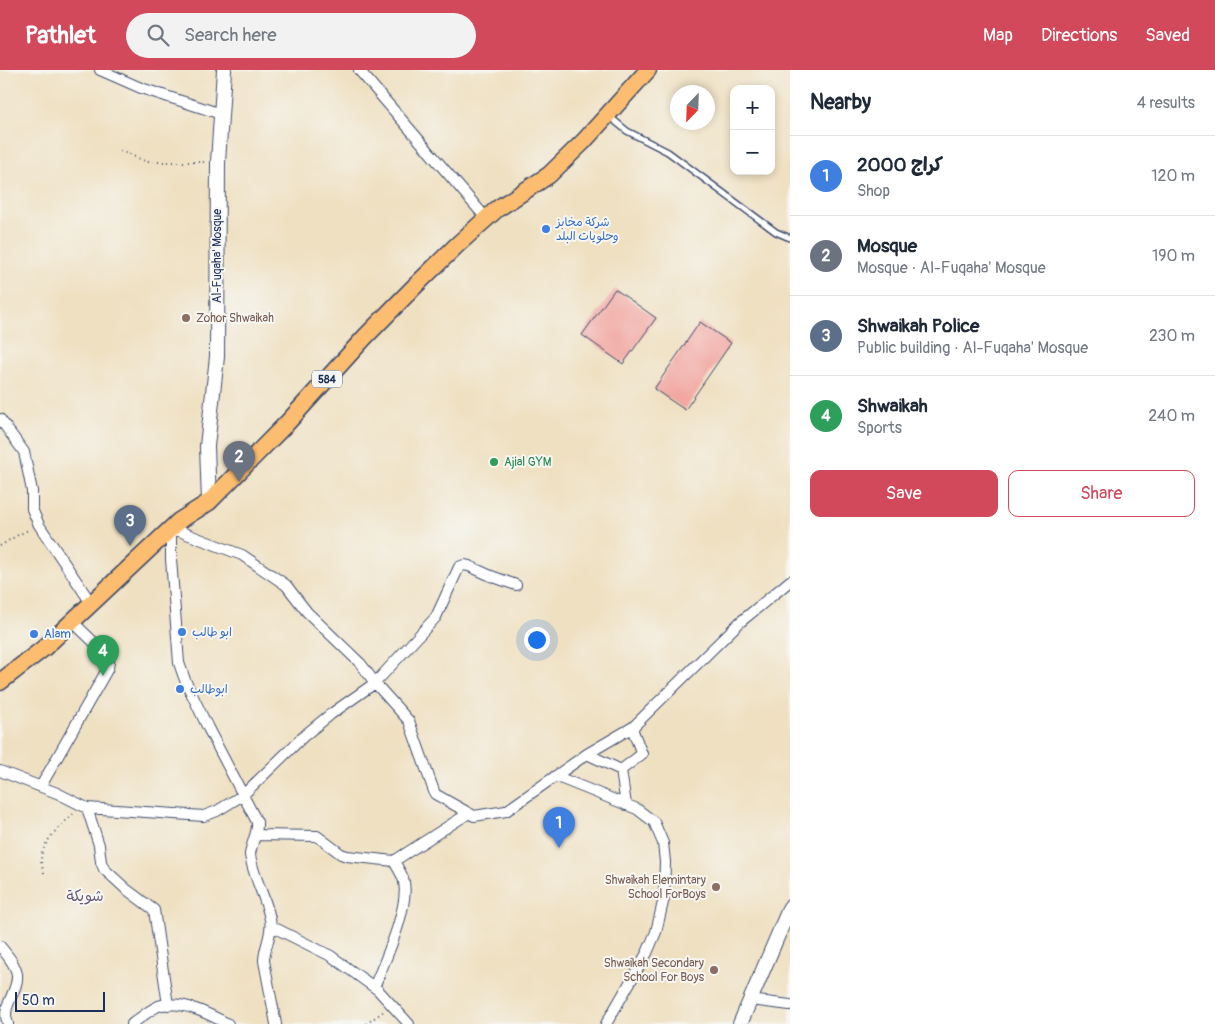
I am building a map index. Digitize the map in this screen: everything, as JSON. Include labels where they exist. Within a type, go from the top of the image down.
[{"type":"main road","name":"584","points":[[0,682],[44,648],[179,521],[209,502],[288,422],[412,288],[486,218],[549,175],[584,141],[648,70]]},
{"type":"street","points":[[100,70],[141,88],[220,114]]},
{"type":"street","name":"Al-Fuqaha' Mosque","points":[[209,502],[207,446],[217,356],[218,162],[224,70]]},
{"type":"street","points":[[359,70],[486,218]]},
{"type":"street","points":[[0,419],[24,452],[32,491],[32,509],[38,525],[91,603]]},
{"type":"street","points":[[276,1024],[264,961],[264,953],[270,934],[270,918],[251,861],[251,847],[257,835],[257,822],[208,728],[185,680],[179,662],[171,560],[171,528],[242,555],[286,585],[307,612],[362,664],[375,683],[409,721],[435,794],[474,816],[506,811],[587,754],[633,727],[740,623],[790,581]]},
{"type":"street","points":[[0,771],[40,786],[85,807],[204,816],[217,811],[243,795],[305,735],[375,683],[436,617],[459,568],[464,565],[469,566],[516,585]]},
{"type":"street","points":[[40,786],[108,668],[109,662],[105,653],[72,621]]},
{"type":"street","points":[[621,770],[642,754],[633,732],[633,727]]},
{"type":"street","points":[[587,754],[621,770]]},
{"type":"street","points":[[621,770],[626,805]]},
{"type":"street","points":[[556,776],[637,809],[654,822],[660,833],[665,853],[664,898],[660,919],[651,945],[606,1024]]},
{"type":"street","points":[[85,807],[99,845],[101,862],[104,869],[126,889],[154,910],[168,1005]]},
{"type":"street","points":[[257,835],[317,836],[341,854],[347,856],[394,861],[469,813]]},
{"type":"street","points":[[374,987],[386,958],[402,911],[404,899],[403,879],[394,861]]},
{"type":"street","points":[[740,1024],[790,907]]},
{"type":"street","points":[[271,926],[331,956],[374,987],[410,1024]]},
{"type":"street","points":[[2,953],[15,967],[17,974],[17,982],[6,1009],[8,1024]]},
{"type":"street","points":[[750,1000],[790,1005]]},
{"type":"street","points":[[132,1024],[160,1005],[180,1005],[200,1011],[228,1024]]},
{"type":"lane","points":[[608,115],[627,130],[668,152],[776,232],[790,238]]},
{"type":"path","points":[[120,151],[148,162],[218,162]]},
{"type":"path","points":[[0,546],[38,525]]},
{"type":"path","points":[[44,873],[41,860],[45,845],[61,824],[85,807]]},
{"type":"path","points":[[366,1024],[392,1005]]},
{"type":"building","points":[[615,289],[656,318],[623,364],[582,335]]},
{"type":"building","points":[[700,322],[731,343],[685,410],[654,389]]},
{"type":"place","name":"شركة مخابز وحلويات البلد","points":[[546,229]]},
{"type":"place","name":"Zohor Shwaikah","points":[[186,318]]},
{"type":"place","name":"Ajial GYM","points":[[494,462]]},
{"type":"place","name":"Mosque","points":[[239,482]]},
{"type":"place","name":"Shwaikah Police","points":[[130,546]]},
{"type":"place","name":"ابو طالب","points":[[182,632]]},
{"type":"place","name":"Alam","points":[[34,634]]},
{"type":"place","name":"Shwaikah","points":[[103,676]]},
{"type":"place","name":"ابوطالب","points":[[180,689]]},
{"type":"place","name":"كراج 2000","points":[[559,848]]},
{"type":"place","name":"Shwaikah Elemintary School ForBoys","points":[[716,887]]},
{"type":"place","name":"Shwaikah Secondary School For Boys","points":[[714,970]]},
{"type":"district","name":"شويكة","points":[[85,896]]}]
